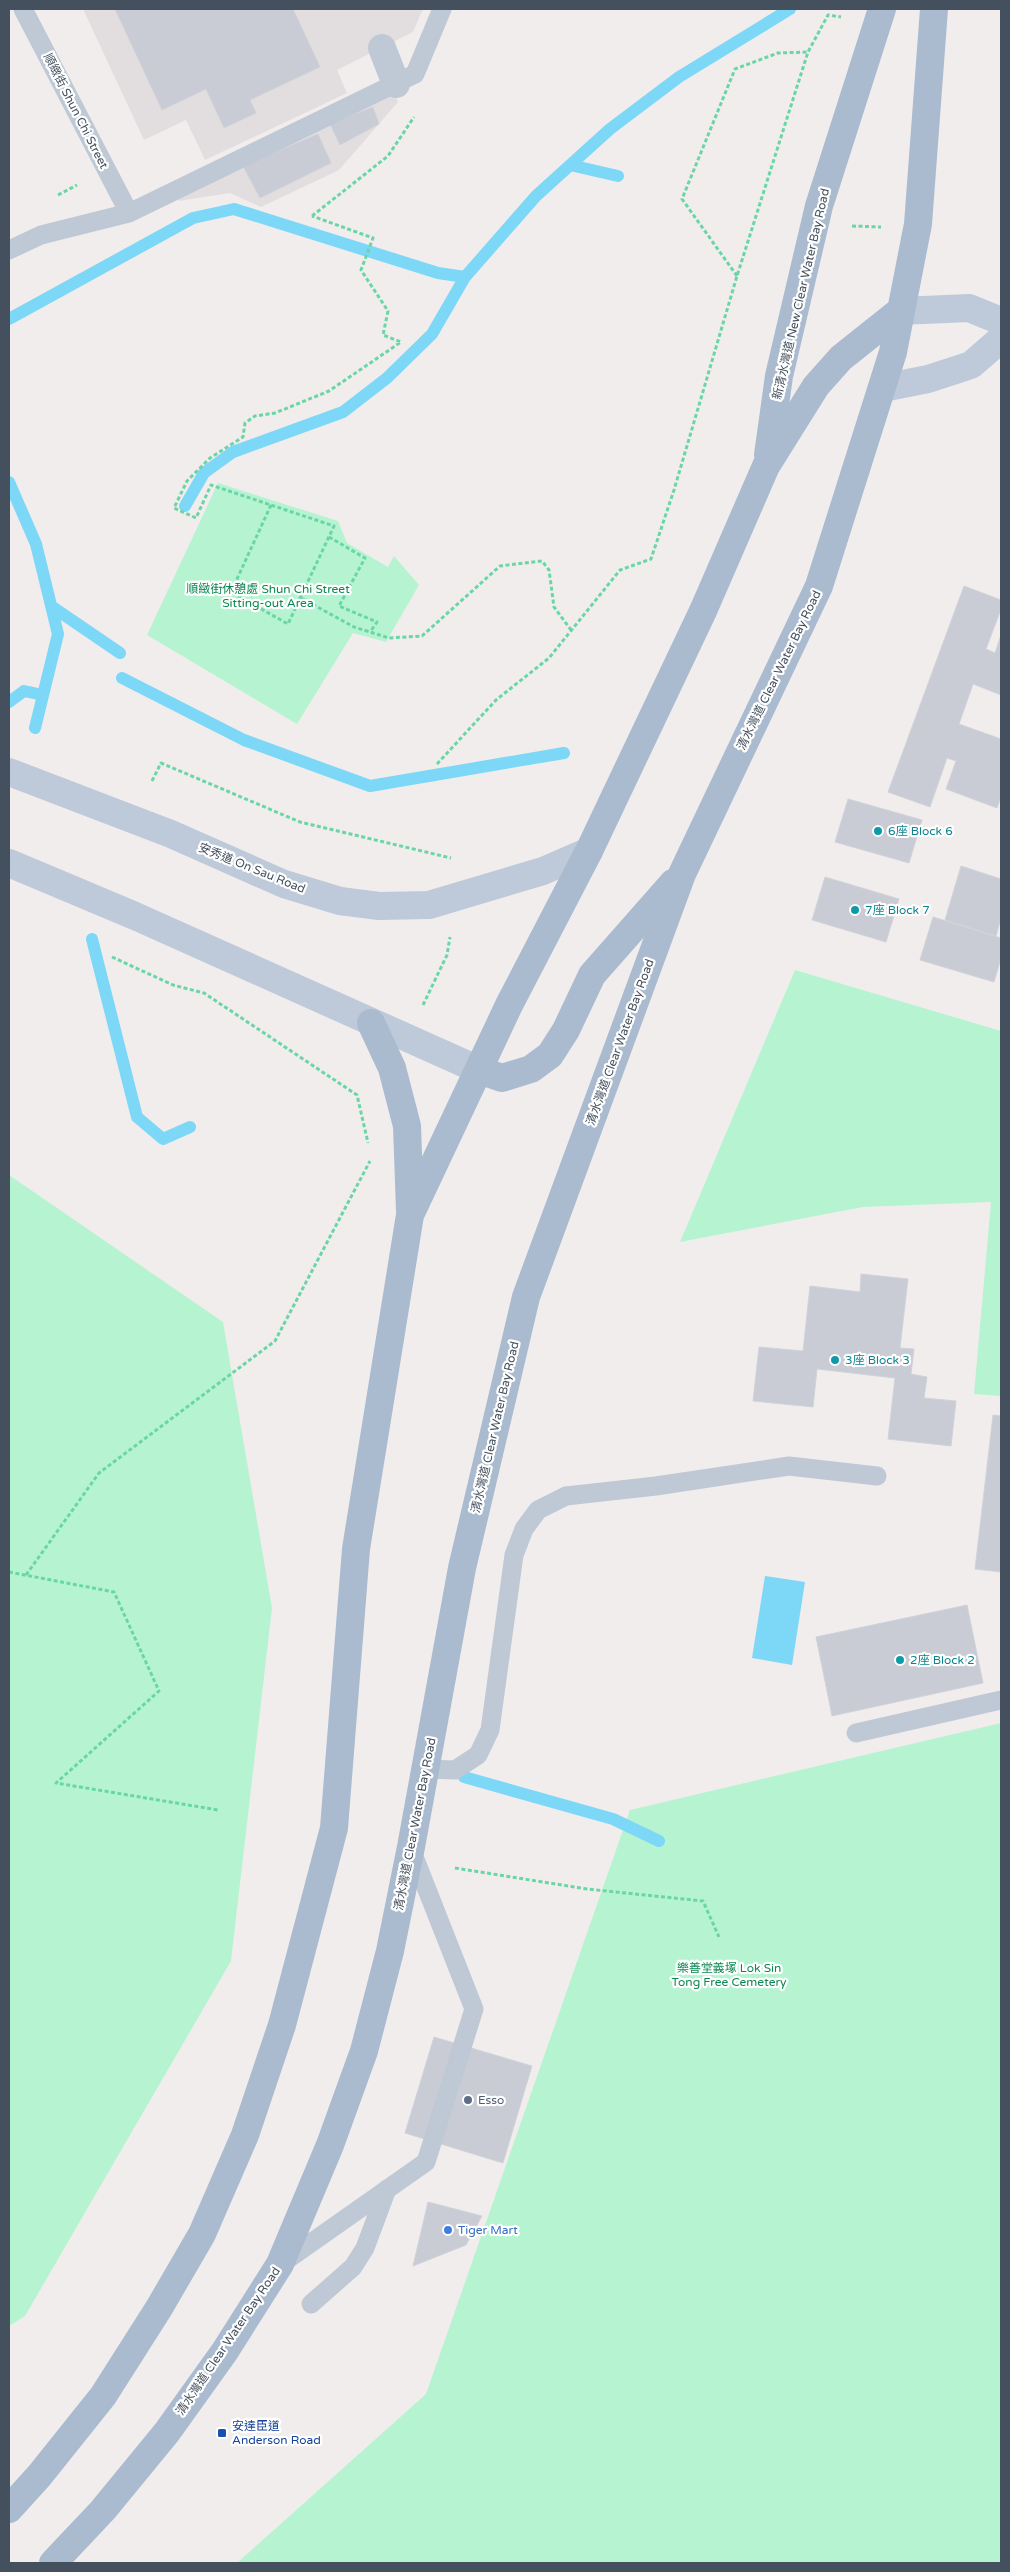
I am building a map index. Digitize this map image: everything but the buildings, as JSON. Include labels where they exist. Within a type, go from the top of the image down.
[{"type":"main road","name":"新清水灣道 New Clear Water Bay Road","points":[[766,466],[779,376],[815,224],[882,9]]},
{"type":"main road","points":[[934,9],[918,224],[900,311],[894,352],[883,388],[928,379],[971,365],[1001,339]]},
{"type":"main road","points":[[410,1215],[509,1005],[589,851],[703,611],[766,466],[816,386],[841,358],[900,311],[969,308],[1001,321]]},
{"type":"main road","name":"清水灣道 Clear Water Bay Road","points":[[53,2563],[103,2510],[167,2432],[224,2352],[280,2264],[330,2146],[364,2051],[390,1951],[426,1769],[462,1568],[526,1297],[682,874],[819,586],[883,388]]},
{"type":"main road","name":"安秀道 On Sau Road","points":[[9,772],[171,834],[284,884],[340,901],[379,906],[429,905],[458,898],[543,871],[589,851]]},
{"type":"main road","points":[[9,863],[135,916],[371,1023],[479,1070],[502,1078],[531,1069],[550,1056],[566,1030],[592,975],[682,874]]},
{"type":"main road","points":[[9,2509],[39,2476],[103,2396],[159,2308],[202,2234],[245,2135],[282,2025],[334,1828],[356,1550],[410,1215],[407,1126],[392,1068],[371,1023]]},
{"type":"street","points":[[382,48],[396,84]]},
{"type":"lane","name":"順緻街 Shun Chi Street","points":[[23,9],[129,213]]},
{"type":"lane","points":[[9,250],[41,235],[129,213],[415,74],[442,9]]},
{"type":"lane","points":[[426,1769],[455,1770],[478,1755],[490,1730],[514,1555],[524,1530],[538,1510],[566,1496],[656,1486],[789,1466],[878,1476]]},
{"type":"lane","points":[[856,1734],[1001,1700]]},
{"type":"lane","points":[[280,2264],[426,2162],[474,2009],[411,1847]]},
{"type":"lane","points":[[311,2304],[353,2267],[365,2248],[387,2189]]},
{"type":"path","points":[[438,764],[496,700],[549,658],[620,570],[651,559],[674,490],[737,276],[808,52],[828,15]]},
{"type":"path","points":[[737,276],[682,199],[735,69],[778,53],[808,52]]},
{"type":"path","points":[[271,505],[231,592],[288,624],[334,526],[271,505],[211,485],[196,518],[174,508],[187,482],[210,458],[243,438],[245,423],[255,416],[276,413],[329,391],[401,342],[383,336],[388,311],[361,270],[373,238],[312,216],[388,156],[415,115]]},
{"type":"path","points":[[815,224],[877,227],[918,224]]},
{"type":"path","points":[[329,537],[365,558],[338,606],[377,622],[370,632]]},
{"type":"path","points":[[301,598],[354,627],[389,638],[422,636],[500,566],[542,561],[549,570],[554,607],[570,630]]},
{"type":"path","points":[[152,781],[161,763],[300,822],[451,858],[461,858]]},
{"type":"path","points":[[407,1038],[447,955],[458,898]]},
{"type":"path","points":[[112,957],[173,985],[204,993],[357,1095],[370,1149]]},
{"type":"path","points":[[26,1575],[99,1473],[275,1341],[372,1158]]},
{"type":"path","points":[[9,1572],[114,1592],[159,1691],[56,1782],[218,1810]]},
{"type":"path","points":[[452,1868],[587,1890],[703,1901],[719,1937]]},
{"type":"shaded area","points":[[83,9],[423,9],[413,32],[337,70],[347,93],[205,160],[186,120],[144,140]]},
{"type":"shaded area","points":[[394,91],[398,102],[339,170],[261,207],[230,193],[179,201],[177,193]]},
{"type":"green space","name":"順緻街休憩處 Shun Chi Street Sitting-out Area","points":[[218,483],[338,521],[347,543],[388,567],[394,556],[419,585],[386,642],[353,633],[297,724],[147,635]]},
{"type":"green space","points":[[795,970],[1001,1031],[1001,1396],[974,1394],[991,1202],[863,1207],[680,1242]]},
{"type":"green space","points":[[9,1175],[223,1322],[272,1608],[231,1961],[25,2316],[9,2326]]},
{"type":"green space","name":"樂善堂義塚 Lok Sin Tong Free Cemetery","points":[[1001,1723],[1001,2563],[237,2563],[426,2394],[630,1810]]},
{"type":"water","points":[[765,1576],[805,1582],[792,1665],[752,1658]]},
{"type":"waterway","points":[[185,506],[204,473],[233,452],[343,412],[387,378],[432,334],[465,277],[536,196],[610,129],[679,77],[790,9]]},
{"type":"waterway","points":[[570,165],[618,176]]},
{"type":"waterway","points":[[9,319],[193,218],[234,209],[438,273],[465,277]]},
{"type":"waterway","points":[[9,482],[36,544],[58,634],[35,728]]},
{"type":"waterway","points":[[51,606],[120,653]]},
{"type":"waterway","points":[[122,678],[244,740],[370,786],[564,753]]},
{"type":"waterway","points":[[9,702],[24,691],[43,695]]},
{"type":"waterway","points":[[92,939],[137,1117],[163,1139],[190,1127]]},
{"type":"waterway","points":[[464,1777],[613,1819],[659,1841]]},
{"type":"place","name":"6座 Block 6","points":[[878,831]]},
{"type":"place","name":"7座 Block 7","points":[[855,910]]},
{"type":"place","name":"3座 Block 3","points":[[835,1360]]},
{"type":"place","name":"2座 Block 2","points":[[900,1660]]},
{"type":"place","name":"Esso","points":[[468,2100]]},
{"type":"place","name":"Tiger Mart","points":[[448,2230]]},
{"type":"place","name":"安達臣道 Anderson Road","points":[[222,2433]]}]
